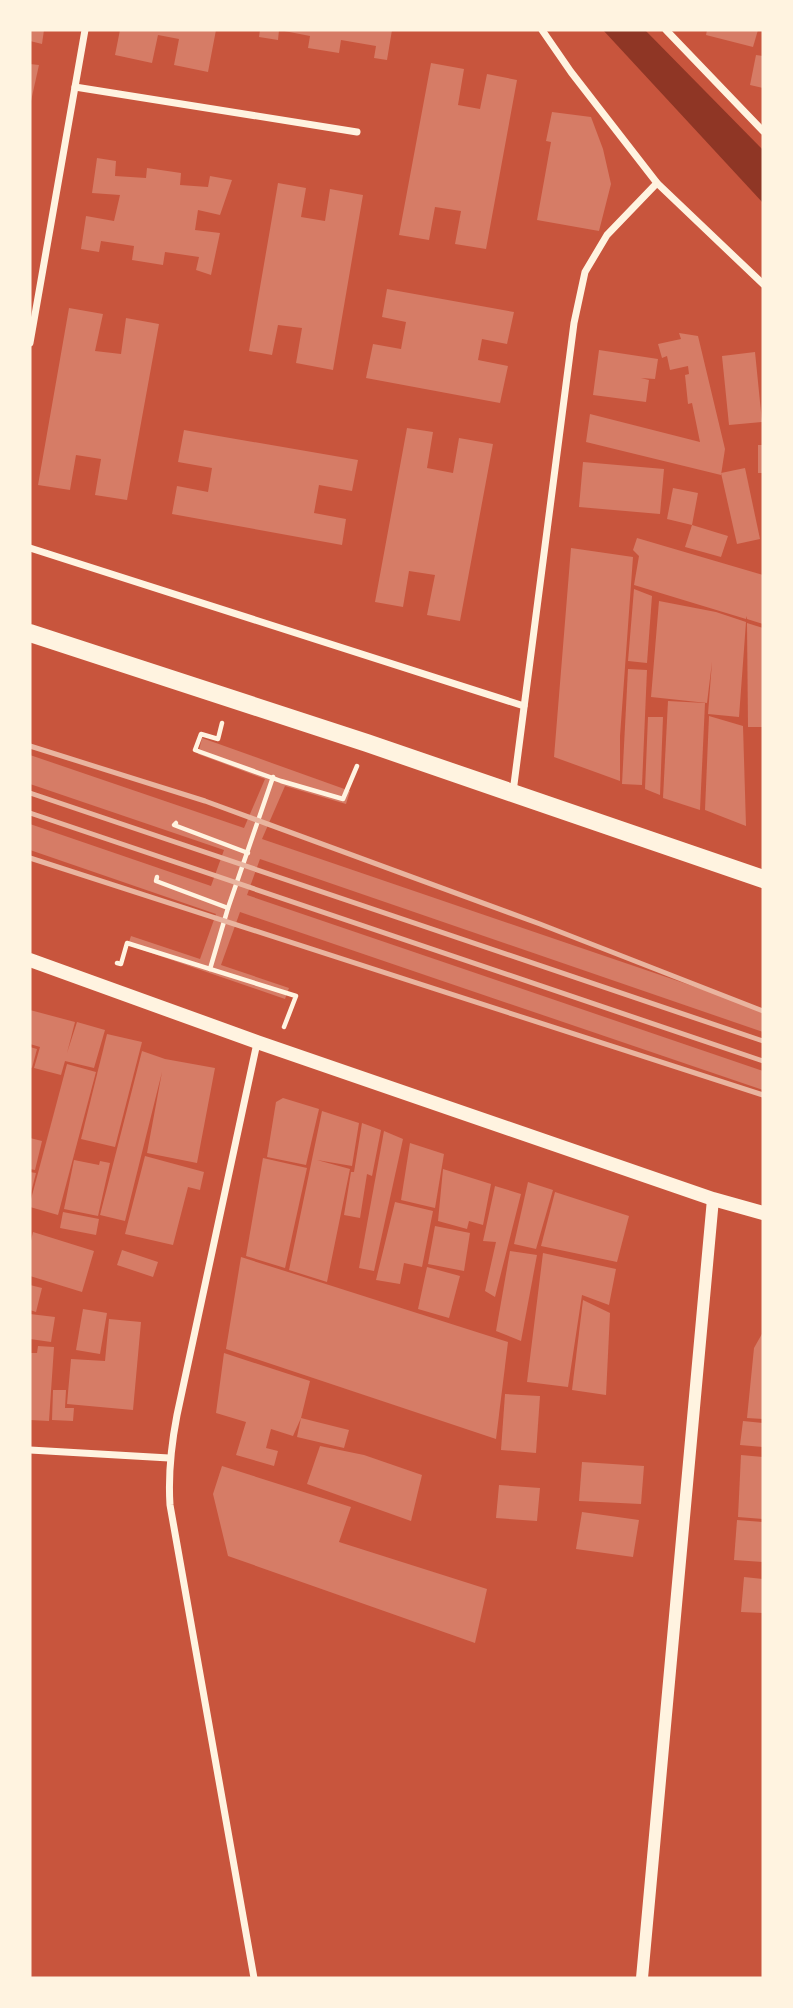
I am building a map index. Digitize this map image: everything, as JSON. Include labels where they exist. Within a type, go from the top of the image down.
[{"type":"main road","points":[[30,633],[367,743],[763,879]]},
{"type":"main road","points":[[30,960],[257,1042],[713,1199],[763,1213]]},
{"type":"street","points":[[30,343],[85,30]]},
{"type":"street","points":[[542,30],[657,183],[763,284]]},
{"type":"street","points":[[666,30],[763,131]]},
{"type":"street","points":[[75,87],[357,132]]},
{"type":"street","points":[[513,793],[573,337],[584,272],[607,234],[657,183]]},
{"type":"street","points":[[30,548],[524,706]]},
{"type":"street","points":[[254,1978],[170,1505],[169,1458],[257,1042]]},
{"type":"street","points":[[642,1978],[713,1199]]},
{"type":"street","points":[[30,1450],[169,1458]]},
{"type":"path","points":[[228,698],[218,739],[201,734],[195,750],[343,799],[367,743]]},
{"type":"path","points":[[210,969],[273,777]]},
{"type":"path","points":[[176,823],[174,825],[248,853]]},
{"type":"path","points":[[157,877],[156,881],[228,908]]},
{"type":"path","points":[[127,943],[296,996],[277,1048]]},
{"type":"shaded area","points":[[603,30],[645,30],[763,150],[763,203]]},
{"type":"building","points":[[30,30],[44,30],[42,44],[30,41]]},
{"type":"building","points":[[120,30],[216,30],[208,72],[174,65],[179,39],[158,35],[152,63],[115,55]]},
{"type":"building","points":[[260,30],[279,30],[278,40],[259,37]]},
{"type":"building","points":[[279,30],[392,30],[387,60],[374,58],[376,46],[341,40],[339,53],[308,48],[310,36]]},
{"type":"building","points":[[707,30],[758,30],[753,47],[706,35]]},
{"type":"building","points":[[756,55],[763,56],[763,88],[750,85]]},
{"type":"building","points":[[431,63],[464,69],[458,105],[480,109],[487,74],[517,80],[486,249],[455,244],[461,211],[435,207],[429,240],[399,235]]},
{"type":"building","points":[[30,64],[39,65],[31,101],[30,101]]},
{"type":"building","points":[[552,112],[591,117],[603,149],[611,184],[599,231],[537,220],[551,142],[546,141]]},
{"type":"building","points":[[97,158],[116,161],[115,176],[146,178],[147,168],[181,173],[180,185],[208,187],[210,176],[232,180],[220,215],[198,210],[195,230],[220,233],[211,275],[196,270],[199,257],[165,252],[163,265],[132,260],[134,246],[101,241],[99,252],[81,249],[86,216],[114,221],[120,195],[92,193]]},
{"type":"building","points":[[278,183],[306,188],[301,217],[325,221],[330,189],[363,195],[333,370],[296,363],[302,328],[278,325],[272,355],[249,351]]},
{"type":"building","points":[[387,289],[514,312],[507,344],[482,339],[478,360],[508,366],[500,403],[366,378],[373,344],[401,349],[406,322],[382,317]]},
{"type":"building","points":[[69,308],[103,314],[95,351],[121,354],[126,318],[159,324],[127,500],[95,495],[101,459],[76,455],[70,490],[38,485]]},
{"type":"building","points":[[679,333],[698,336],[725,449],[721,475],[586,442],[590,414],[700,442],[692,403],[688,404],[685,375],[689,374],[688,366],[670,370],[667,356],[662,358],[658,344],[681,339]]},
{"type":"building","points":[[599,350],[658,359],[655,379],[641,378],[649,380],[646,402],[593,395]]},
{"type":"building","points":[[755,352],[762,422],[729,425],[722,356]]},
{"type":"building","points":[[407,428],[433,432],[427,468],[453,473],[459,438],[493,444],[460,621],[427,615],[435,575],[409,571],[403,607],[375,602]]},
{"type":"building","points":[[184,430],[358,460],[352,491],[319,485],[314,513],[346,519],[342,545],[172,514],[177,486],[208,492],[212,468],[178,462]]},
{"type":"building","points":[[758,445],[763,445],[763,473],[758,473]]},
{"type":"building","points":[[583,462],[664,469],[660,514],[579,507]]},
{"type":"building","points":[[745,468],[760,539],[737,544],[721,473]]},
{"type":"building","points":[[673,488],[698,493],[692,525],[667,519]]},
{"type":"building","points":[[692,525],[728,536],[721,557],[685,547]]},
{"type":"building","points":[[637,538],[763,575],[763,624],[747,619],[747,616],[746,619],[634,585],[639,556],[633,550]]},
{"type":"building","points":[[571,548],[633,557],[620,736],[620,781],[554,757]]},
{"type":"building","points":[[634,589],[652,596],[647,663],[628,661]]},
{"type":"building","points":[[659,601],[716,612],[746,622],[739,717],[708,714],[712,662],[707,703],[651,697]]},
{"type":"building","points":[[747,623],[763,628],[763,727],[748,727]]},
{"type":"building","points":[[628,669],[647,670],[642,785],[622,784]]},
{"type":"building","points":[[668,701],[705,703],[700,810],[663,798]]},
{"type":"building","points":[[709,716],[743,726],[746,826],[705,810]]},
{"type":"building","points":[[648,717],[663,717],[660,795],[645,789]]},
{"type":"building","points":[[202,738],[350,791],[346,804],[285,786],[262,839],[763,1010],[763,1032],[260,859],[247,895],[763,1071],[763,1090],[240,912],[221,965],[289,988],[285,999],[128,945],[131,936],[200,959],[216,914],[30,850],[30,824],[211,886],[224,850],[30,784],[30,755],[244,828],[265,779],[198,754]]},
{"type":"building","points":[[30,1010],[75,1022],[67,1053],[77,1022],[105,1030],[94,1068],[65,1061],[61,1075],[34,1068],[40,1047],[30,1044]]},
{"type":"building","points":[[107,1034],[142,1042],[115,1147],[81,1139]]},
{"type":"building","points":[[30,1047],[37,1049],[32,1068],[30,1067]]},
{"type":"building","points":[[142,1051],[165,1059],[215,1068],[197,1163],[147,1153],[162,1072],[125,1221],[100,1215]]},
{"type":"building","points":[[67,1064],[96,1072],[58,1215],[30,1207],[30,1203]]},
{"type":"building","points":[[283,1098],[319,1109],[306,1165],[267,1157],[276,1102]]},
{"type":"building","points":[[322,1111],[359,1123],[352,1166],[317,1160],[350,1169],[327,1282],[289,1270]]},
{"type":"building","points":[[362,1123],[381,1130],[372,1176],[367,1174],[360,1218],[344,1215]]},
{"type":"building","points":[[384,1131],[403,1139],[374,1271],[359,1268]]},
{"type":"building","points":[[30,1138],[42,1141],[35,1170],[30,1169]]},
{"type":"building","points":[[410,1143],[444,1154],[435,1208],[401,1200]]},
{"type":"building","points":[[145,1156],[204,1172],[200,1190],[188,1187],[173,1245],[125,1234]]},
{"type":"building","points":[[263,1158],[307,1168],[285,1268],[246,1256]]},
{"type":"building","points":[[74,1160],[99,1165],[100,1161],[110,1163],[98,1216],[64,1209]]},
{"type":"building","points":[[443,1169],[491,1184],[483,1225],[469,1221],[467,1229],[438,1221]]},
{"type":"building","points":[[30,1172],[36,1173],[31,1193],[30,1193]]},
{"type":"building","points":[[528,1182],[553,1190],[536,1249],[514,1244]]},
{"type":"building","points":[[495,1186],[521,1194],[495,1297],[485,1291],[496,1242],[483,1241]]},
{"type":"building","points":[[555,1192],[629,1216],[617,1262],[541,1246]]},
{"type":"building","points":[[395,1202],[433,1211],[422,1267],[404,1263],[400,1284],[376,1280]]},
{"type":"building","points":[[63,1212],[99,1219],[96,1235],[60,1228]]},
{"type":"building","points":[[435,1226],[470,1233],[464,1271],[428,1264]]},
{"type":"building","points":[[33,1232],[94,1251],[82,1292],[30,1276],[30,1245]]},
{"type":"building","points":[[122,1250],[158,1262],[153,1277],[117,1265]]},
{"type":"building","points":[[510,1251],[537,1255],[521,1341],[496,1331]]},
{"type":"building","points":[[543,1253],[616,1269],[609,1305],[582,1295],[568,1387],[527,1382]]},
{"type":"building","points":[[241,1257],[508,1342],[496,1439],[226,1349]]},
{"type":"building","points":[[427,1267],[460,1276],[449,1318],[418,1309]]},
{"type":"building","points":[[30,1285],[42,1288],[36,1312],[30,1310]]},
{"type":"building","points":[[583,1300],[610,1313],[606,1395],[572,1390]]},
{"type":"building","points":[[83,1309],[107,1313],[100,1354],[76,1350]]},
{"type":"building","points":[[30,1314],[55,1317],[51,1342],[30,1339]]},
{"type":"building","points":[[109,1319],[141,1322],[133,1410],[67,1404],[71,1359],[105,1361]]},
{"type":"building","points":[[763,1332],[763,1419],[747,1418],[754,1348]]},
{"type":"building","points":[[38,1346],[54,1347],[49,1421],[30,1420],[30,1353],[37,1353]]},
{"type":"building","points":[[224,1353],[310,1381],[301,1418],[293,1436],[271,1429],[266,1448],[278,1451],[274,1466],[236,1455],[246,1422],[216,1413]]},
{"type":"building","points":[[53,1390],[66,1390],[65,1408],[74,1408],[73,1421],[52,1420]]},
{"type":"building","points":[[505,1394],[540,1396],[536,1453],[501,1450]]},
{"type":"building","points":[[301,1418],[349,1430],[344,1448],[297,1437]]},
{"type":"building","points":[[743,1421],[763,1423],[763,1447],[740,1445]]},
{"type":"building","points":[[320,1446],[364,1455],[422,1475],[411,1521],[307,1484]]},
{"type":"building","points":[[741,1455],[763,1457],[763,1519],[738,1517]]},
{"type":"building","points":[[582,1462],[644,1466],[641,1504],[579,1501]]},
{"type":"building","points":[[222,1466],[351,1507],[339,1542],[487,1589],[475,1643],[228,1556],[213,1494]]},
{"type":"building","points":[[499,1485],[540,1488],[537,1521],[496,1518]]},
{"type":"building","points":[[582,1512],[639,1520],[633,1557],[576,1549]]},
{"type":"building","points":[[737,1520],[763,1522],[763,1562],[734,1560]]},
{"type":"building","points":[[744,1577],[763,1579],[763,1613],[741,1612]]},
{"type":"railway","points":[[30,746],[205,801],[540,924],[763,1011]]},
{"type":"railway","points":[[30,793],[763,1041]]},
{"type":"railway","points":[[30,813],[763,1061]]},
{"type":"railway","points":[[30,858],[763,1095]]}]
